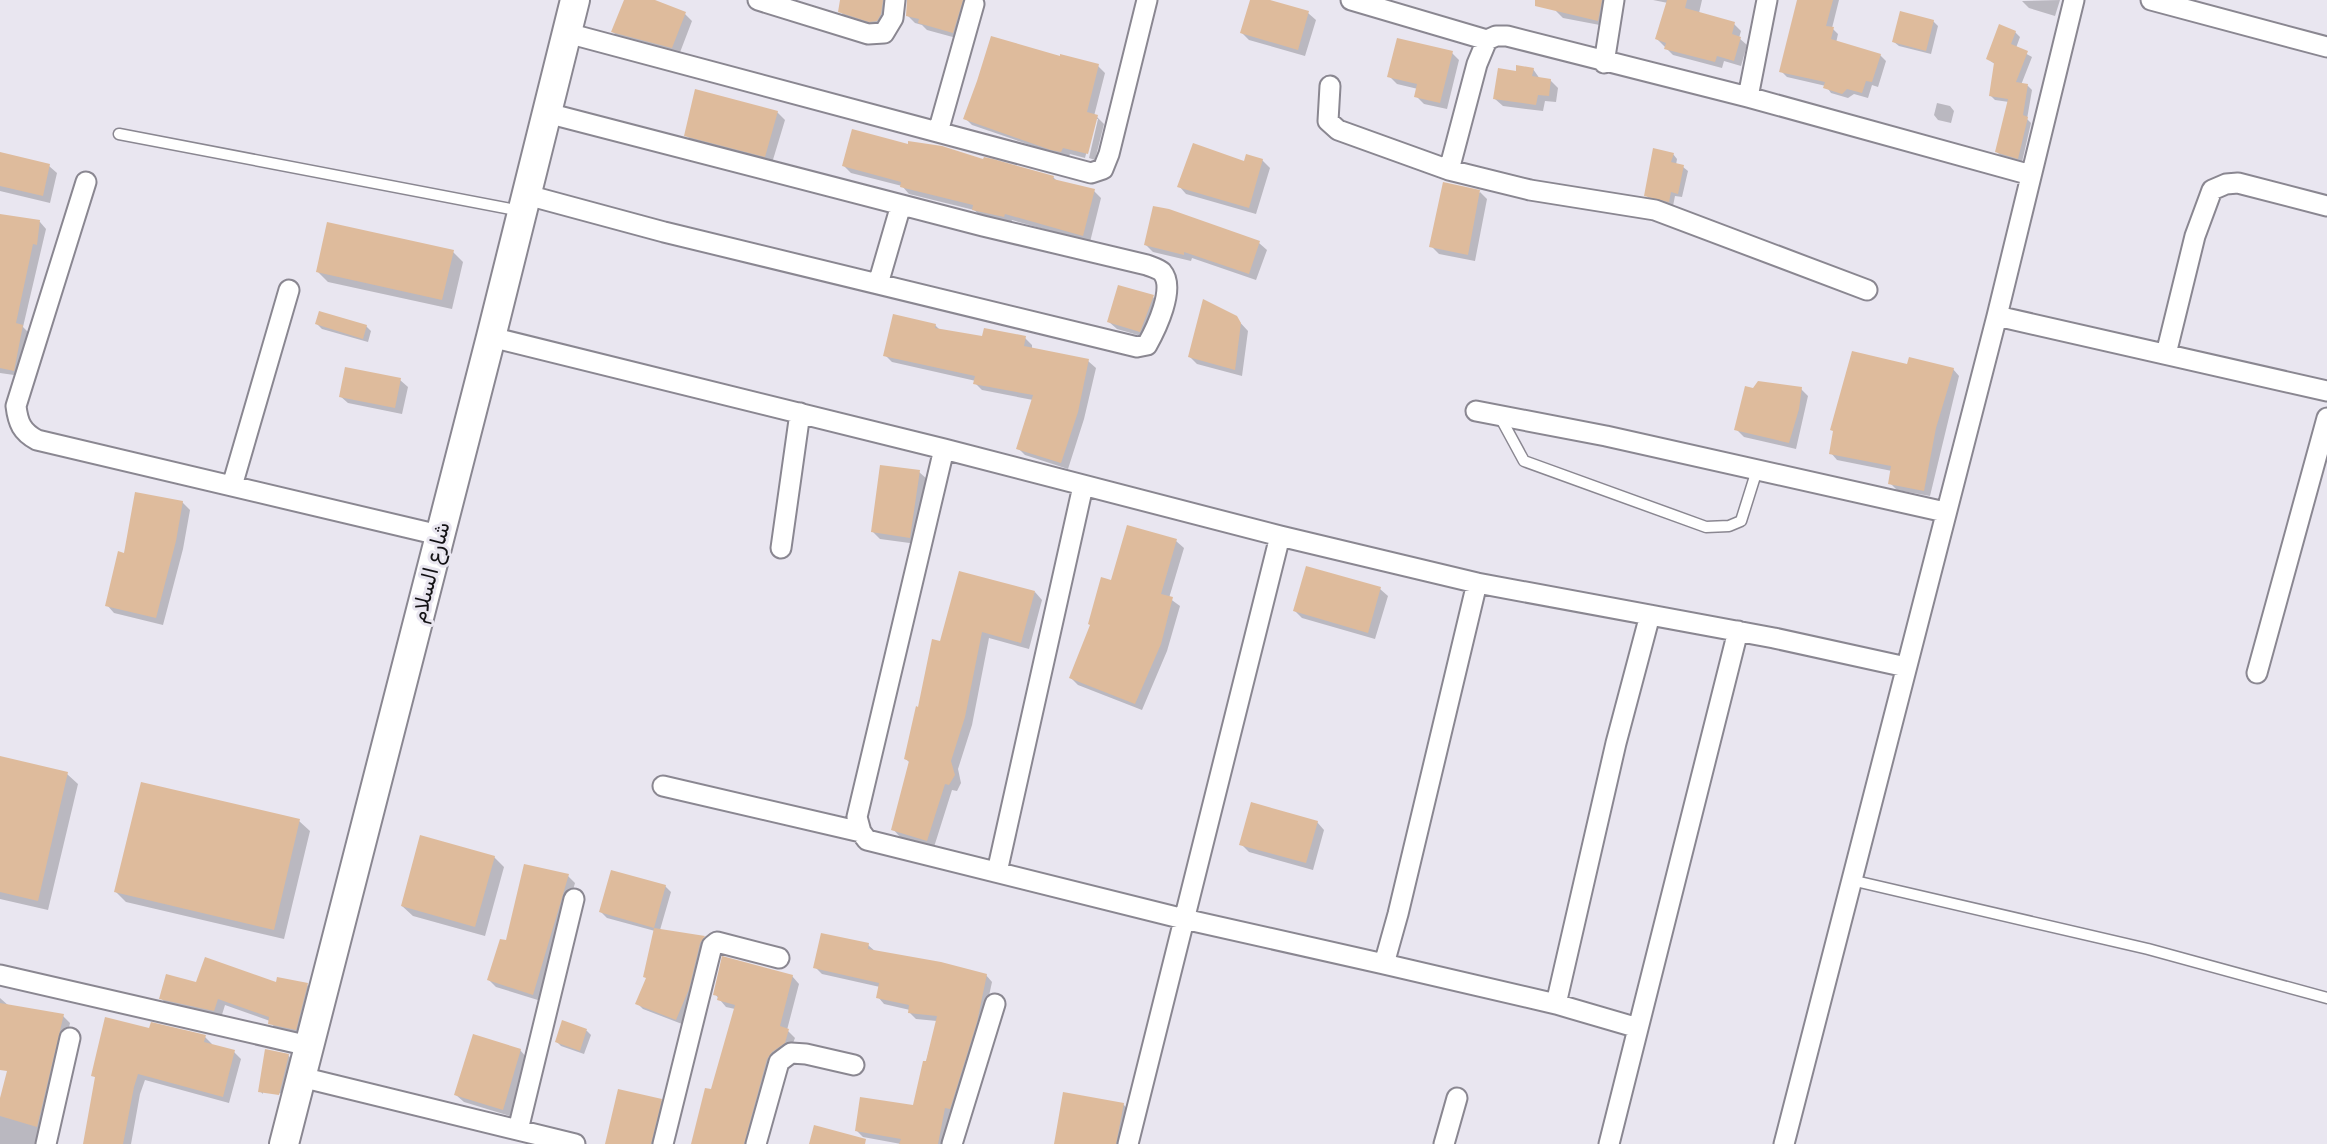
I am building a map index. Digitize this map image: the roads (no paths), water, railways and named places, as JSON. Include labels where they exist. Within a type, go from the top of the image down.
[{"type":"main road","name":"شارع السلام","points":[[284,1144],[575,0]]},
{"type":"street","points":[[758,0],[868,34],[884,33],[892,18],[895,0]]},
{"type":"street","points":[[567,33],[1091,173],[1104,169],[1147,0]]},
{"type":"street","points":[[1351,0],[1487,40],[1496,36],[1507,36],[1748,97],[2031,175]]},
{"type":"street","points":[[1604,62],[1614,0]]},
{"type":"street","points":[[1748,97],[1767,0]]},
{"type":"street","points":[[1784,1144],[1997,316],[2074,0]]},
{"type":"street","points":[[2151,0],[2327,47]]},
{"type":"street","points":[[938,132],[974,4]]},
{"type":"street","points":[[1449,170],[1477,64],[1487,40]]},
{"type":"street","points":[[1331,86],[1328,121],[1338,130],[1449,170],[1530,190],[1655,210],[1867,290]]},
{"type":"street","points":[[524,203],[664,232],[1137,347],[1147,345],[1167,295],[1168,283],[1161,271],[1147,265],[901,205],[547,113]]},
{"type":"street","points":[[86,182],[16,406],[22,430],[37,440],[439,535]]},
{"type":"street","points":[[2166,354],[2194,236],[2212,190],[2226,184],[2238,183],[2327,206]]},
{"type":"street","points":[[878,284],[901,205]]},
{"type":"street","points":[[232,486],[289,289]]},
{"type":"street","points":[[1997,316],[2327,391]]},
{"type":"street","points":[[491,337],[1477,583],[1738,631],[1906,667]]},
{"type":"street","points":[[1476,411],[1606,436],[1945,512]]},
{"type":"street","points":[[781,548],[800,414]]},
{"type":"street","points":[[2257,673],[2327,418]]},
{"type":"street","points":[[944,449],[857,817],[861,832],[867,840],[1184,919],[1556,1004],[1638,1028]]},
{"type":"street","points":[[998,872],[1083,486]]},
{"type":"street","points":[[1128,1144],[1280,536]]},
{"type":"street","points":[[1384,964],[1477,583]]},
{"type":"street","points":[[1556,1004],[1616,743],[1650,615]]},
{"type":"street","points":[[1609,1144],[1738,631]]},
{"type":"street","points":[[663,786],[861,832]]},
{"type":"street","points":[[518,1130],[574,899]]},
{"type":"street","points":[[663,1144],[712,946],[717,942],[779,958]]},
{"type":"street","points":[[0,975],[309,1046]]},
{"type":"street","points":[[952,1144],[995,1004]]},
{"type":"street","points":[[46,1144],[70,1038]]},
{"type":"street","points":[[756,1144],[779,1062],[790,1053],[854,1065]]},
{"type":"street","points":[[301,1077],[575,1144]]},
{"type":"street","points":[[1444,1144],[1457,1098]]},
{"type":"lane","points":[[119,134],[524,203]]},
{"type":"lane","points":[[1499,415],[1524,461],[1706,527],[1729,526],[1741,521],[1757,470]]},
{"type":"lane","points":[[1851,880],[2148,949],[2327,998]]}]
